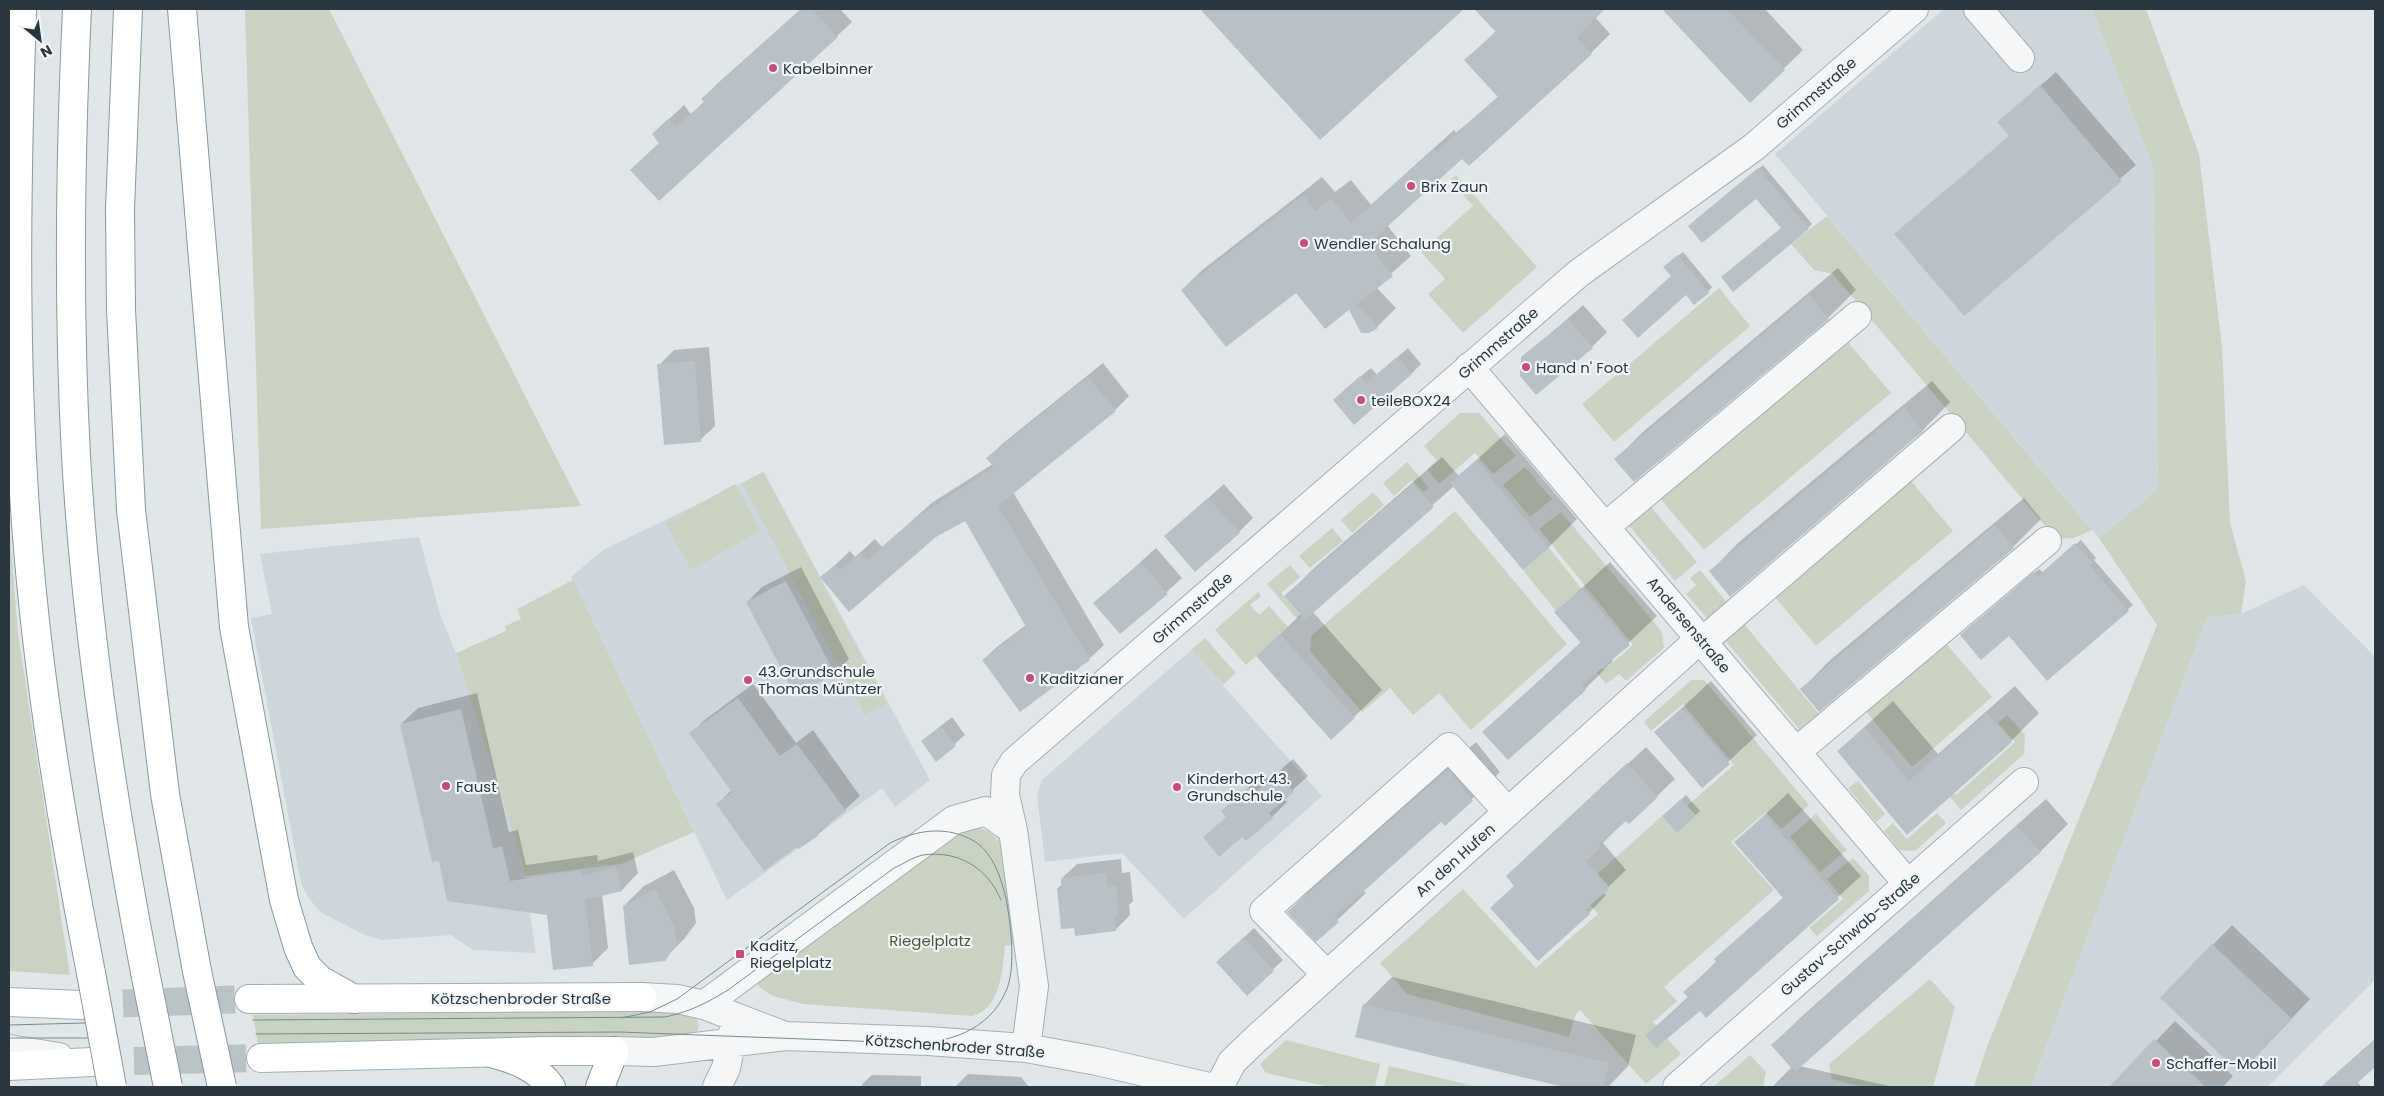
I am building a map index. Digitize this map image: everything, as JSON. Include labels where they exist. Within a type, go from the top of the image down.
[{"type":"main road","points":[[22,9],[17,187],[18,382],[31,578],[56,777],[112,1087]]},
{"type":"main road","points":[[77,9],[70,231],[77,467],[85,571],[111,780],[145,972],[168,1087]]},
{"type":"main road","points":[[128,9],[120,191],[120,309],[131,510],[141,609],[165,794],[197,971],[222,1087]]},
{"type":"main road","points":[[182,9],[234,627],[284,900],[298,948],[307,967],[320,980],[354,999]]},
{"type":"main road","points":[[9,223],[17,187]]},
{"type":"main road","name":"Kötzschenbroder Straße","points":[[249,999],[642,997]]},
{"type":"main road","points":[[9,1002],[81,1005]]},
{"type":"main road","points":[[600,1087],[614,1051]]},
{"type":"main road","name":"Kötzschenbroder Straße","points":[[261,1058],[614,1051]]},
{"type":"main road","points":[[491,1053],[514,1059],[532,1068],[551,1087]]},
{"type":"main road","points":[[9,1066],[92,1062]]},
{"type":"street","name":"Grimmstraße","points":[[1013,830],[1005,795],[1006,775],[1014,762],[1579,273],[1754,147],[1914,9]]},
{"type":"street","points":[[1978,9],[2020,58]]},
{"type":"street","points":[[1605,527],[1857,316]]},
{"type":"street","name":"Andersenstraße","points":[[1469,367],[1908,884]]},
{"type":"street","name":"An den Hufen","points":[[1219,1087],[1232,1062],[1508,812],[1701,640],[1951,428]]},
{"type":"street","points":[[1796,752],[2047,541]]},
{"type":"street","points":[[1327,975],[1264,911],[1449,747],[1508,812]]},
{"type":"street","name":"Gustav-Schwab-Straße","points":[[1677,1087],[2024,782]]},
{"type":"street","points":[[704,1005],[954,820],[986,811],[1013,830],[1034,986],[1026,1048]]},
{"type":"street","name":"Kötzschenbroder Straße","points":[[642,997],[677,999],[704,1005],[786,1036]]},
{"type":"street","points":[[9,1016],[81,1005]]},
{"type":"street","points":[[717,1087],[726,1068],[732,1044],[735,1017]]},
{"type":"street","name":"Kötzschenbroder Straße","points":[[614,1051],[654,1052],[786,1036],[928,1041],[1026,1048],[1097,1061],[1209,1087]]},
{"type":"street","points":[[9,1049],[92,1062]]},
{"type":"shaded area","points":[[1944,9],[2092,9],[2153,167],[2158,489],[2099,538],[1775,154]]},
{"type":"shaded area","name":"43.Grundschule Thomas Müntzer","points":[[764,472],[930,780],[895,807],[882,788],[727,900],[571,577],[603,550]]},
{"type":"shaded area","points":[[419,537],[441,617],[456,653],[483,734],[523,865],[536,953],[473,950],[451,935],[382,940],[365,935],[320,912],[308,897],[301,883],[251,618],[272,614],[260,554]]},
{"type":"shaded area","points":[[2304,585],[2375,657],[2375,980],[2267,1087],[2031,1087],[2207,617],[2241,614]]},
{"type":"shaded area","name":"Kinderhort 43. Grundschule","points":[[1191,650],[1322,796],[1184,919],[1122,853],[1045,862],[1037,795],[1042,780]]},
{"type":"green space","points":[[245,9],[329,9],[581,506],[261,529]]},
{"type":"green space","points":[[2092,9],[2146,9],[2199,154],[2222,346],[2230,523],[2246,581],[2241,614],[2207,617],[2031,1087],[1974,1087],[1986,1049],[2157,625],[2099,538],[2158,489],[2153,167]]},
{"type":"green space","points":[[1456,175],[1537,267],[1463,333],[1428,294],[1445,279],[1421,252],[1473,206],[1450,180]]},
{"type":"green space","points":[[1827,216],[2092,530],[2074,538],[2056,539],[1833,274],[1814,270],[1791,244]]},
{"type":"green space","points":[[1719,288],[1750,326],[1614,442],[1582,404]]},
{"type":"green space","points":[[1846,340],[1891,393],[1704,550],[1658,496]]},
{"type":"green space","points":[[1460,413],[1479,413],[1516,456],[1493,474],[1475,453],[1439,484],[1427,469],[1437,461],[1424,446]]},
{"type":"green space","points":[[1407,462],[1429,488],[1423,492],[1412,480],[1394,496],[1383,483]]},
{"type":"green space","points":[[1525,467],[1552,499],[1530,517],[1503,485]]},
{"type":"green space","points":[[763,472],[887,704],[865,715],[742,483]]},
{"type":"green space","points":[[1911,481],[1953,531],[1816,646],[1774,596]]},
{"type":"green space","points":[[735,484],[761,531],[691,570],[665,523]]},
{"type":"green space","points":[[1373,492],[1384,505],[1352,533],[1341,520]]},
{"type":"green space","points":[[1648,503],[1697,562],[1675,581],[1626,522]]},
{"type":"green space","points":[[1455,511],[1567,644],[1471,730],[1439,693],[1413,715],[1390,688],[1362,712],[1310,651],[1311,636]]},
{"type":"green space","points":[[1561,512],[1662,632],[1664,648],[1626,681],[1619,674],[1606,684],[1597,673],[1602,668],[1604,670],[1633,645],[1539,529]]},
{"type":"green space","points":[[9,523],[18,634],[70,975],[9,971]]},
{"type":"green space","points":[[1332,528],[1343,541],[1310,568],[1299,556]]},
{"type":"green space","points":[[1549,548],[1582,589],[1556,611],[1523,570]]},
{"type":"green space","points":[[1290,565],[1300,577],[1281,593],[1301,616],[1297,619],[1267,584]]},
{"type":"green space","points":[[1700,570],[1731,607],[1712,624],[1686,594],[1696,585],[1690,578]]},
{"type":"green space","points":[[573,580],[694,832],[621,864],[525,876],[456,653],[506,631],[505,626],[521,619],[517,609]]},
{"type":"green space","points":[[1258,592],[1261,596],[1250,605],[1259,615],[1269,606],[1288,627],[1246,665],[1215,630]]},
{"type":"green space","points":[[1740,619],[1823,719],[1804,735],[1725,640]]},
{"type":"green space","points":[[1205,638],[1236,673],[1223,685],[1191,650]]},
{"type":"green space","points":[[1944,641],[1992,697],[1912,767],[1864,709]]},
{"type":"green space","points":[[1691,680],[1704,680],[1809,805],[1781,829],[1766,812],[1731,842],[1774,890],[1664,987],[1677,1001],[1653,1022],[1681,1054],[1646,1084],[1580,1010],[1576,1014],[1569,1037],[1407,994],[1380,963],[1463,889],[1536,968],[1598,914],[1590,905],[1597,874],[1662,816],[1677,833],[1696,816],[1687,806],[1734,765],[1683,704],[1651,731],[1644,722]]},
{"type":"green space","points":[[2007,715],[2025,735],[2024,754],[1961,810],[1950,797],[1942,804],[1929,765],[1956,795],[2015,742],[1998,723]]},
{"type":"green space","points":[[1858,781],[1885,814],[1876,822],[1848,788]]},
{"type":"green space","points":[[1937,813],[1946,823],[1915,851],[1900,850],[1884,831],[1893,823],[1907,839]]},
{"type":"green space","points":[[1816,814],[1847,850],[1820,872],[1790,837]]},
{"type":"green space","name":"Riegelplatz","points":[[969,826],[989,832],[1003,846],[1018,944],[1005,946],[998,987],[989,1005],[982,1012],[972,1016],[803,1004],[773,996],[759,987],[757,981]]},
{"type":"green space","points":[[1853,858],[1869,876],[1869,891],[1817,936],[1809,928],[1843,899],[1827,879]]},
{"type":"green space","points":[[1930,979],[1955,1007],[1933,1087],[1864,1087],[1832,1079],[1829,1064]]},
{"type":"green space","points":[[608,1011],[683,1013],[696,1017],[699,1026],[696,1036],[675,1042],[529,1040],[258,1044],[253,1015]]},
{"type":"green space","points":[[1286,1040],[1380,1064],[1375,1087],[1330,1087],[1266,1073],[1260,1064]]},
{"type":"green space","points":[[1750,1055],[1766,1072],[1763,1087],[1713,1087]]},
{"type":"green space","points":[[1389,1066],[1479,1087],[1384,1087]]},
{"type":"building","points":[[801,9],[812,9],[838,37],[659,201],[630,170],[659,143],[652,134],[668,119],[676,127],[704,102],[701,99]]},
{"type":"building","points":[[1200,9],[1464,9],[1320,140]]},
{"type":"building","points":[[1474,9],[1605,9],[1577,37],[1592,54],[1469,166],[1462,159],[1368,244],[1393,276],[1356,305],[1372,319],[1378,328],[1369,333],[1361,333],[1349,310],[1325,329],[1296,293],[1226,347],[1181,290],[1303,195],[1315,211],[1331,198],[1351,223],[1434,148],[1437,151],[1498,97],[1464,60],[1496,32]]},
{"type":"building","points":[[1662,9],[1727,9],[1785,70],[1750,103]]},
{"type":"building","points":[[2040,85],[2122,181],[1964,316],[1894,234],[2009,136],[1997,122]]},
{"type":"building","points":[[1758,168],[1809,229],[1733,292],[1721,277],[1781,228],[1756,199],[1702,243],[1688,226]]},
{"type":"building","points":[[1678,255],[1709,293],[1694,305],[1686,295],[1638,338],[1622,320],[1671,276],[1663,267]]},
{"type":"building","points":[[1809,295],[1829,319],[1634,482],[1614,459]]},
{"type":"building","points":[[1568,319],[1593,348],[1536,395],[1520,376],[1521,357]]},
{"type":"building","points":[[1397,357],[1412,374],[1354,425],[1333,400],[1360,376],[1366,383]]},
{"type":"building","points":[[695,361],[701,442],[664,445],[657,364]]},
{"type":"building","points":[[1088,377],[1116,411],[998,506],[1090,660],[1020,712],[982,660],[1026,627],[965,521],[936,537],[849,612],[820,577],[835,565],[840,570],[860,553],[867,560],[918,516],[994,467],[986,458]]},
{"type":"building","points":[[1904,408],[1923,431],[1730,597],[1709,571]]},
{"type":"building","points":[[1476,460],[1549,548],[1523,570],[1450,483]]},
{"type":"building","points":[[1413,484],[1434,507],[1305,620],[1284,596]]},
{"type":"building","points":[[1208,498],[1240,533],[1195,572],[1164,536]]},
{"type":"building","points":[[1995,525],[2014,548],[1819,712],[1800,689]]},
{"type":"building","points":[[2075,543],[2093,563],[2090,566],[2129,611],[2047,681],[2009,636],[1981,660],[1960,635],[2034,572],[2038,576]]},
{"type":"building","points":[[1141,562],[1168,594],[1120,634],[1093,603]]},
{"type":"building","points":[[786,581],[835,674],[795,695],[746,602]]},
{"type":"building","points":[[1582,589],[1630,645],[1581,685],[1586,690],[1508,760],[1482,732],[1581,643],[1554,612]]},
{"type":"building","points":[[1280,634],[1355,718],[1331,740],[1256,656]]},
{"type":"building","points":[[738,698],[780,756],[797,744],[846,811],[817,833],[819,835],[799,849],[797,847],[764,871],[716,804],[732,792],[689,733]]},
{"type":"building","points":[[1682,708],[1730,764],[1702,788],[1654,732]]},
{"type":"building","points":[[461,709],[493,848],[502,846],[510,881],[581,870],[582,876],[616,867],[622,891],[585,900],[593,966],[553,970],[547,915],[447,901],[439,861],[432,862],[400,724]]},
{"type":"building","points":[[1987,713],[2012,742],[1907,835],[1837,751],[1865,728],[1909,781]]},
{"type":"building","points":[[941,726],[956,746],[936,762],[921,741]]},
{"type":"building","points":[[1627,763],[1658,797],[1629,824],[1626,821],[1598,846],[1600,848],[1586,861],[1610,888],[1586,909],[1590,914],[1538,961],[1490,908],[1514,886],[1506,876]]},
{"type":"building","points":[[1448,769],[1473,801],[1445,826],[1441,822],[1335,917],[1339,922],[1316,942],[1287,912]]},
{"type":"building","points":[[1278,773],[1294,792],[1269,813],[1273,818],[1246,841],[1242,837],[1219,857],[1203,837],[1226,817],[1221,811],[1248,788],[1253,794]]},
{"type":"building","points":[[1681,799],[1696,816],[1677,833],[1662,816]]},
{"type":"building","points":[[1765,815],[1839,899],[1706,1018],[1700,1011],[1656,1048],[1645,1035],[1689,998],[1683,992],[1717,963],[1714,959],[1783,898],[1734,842]]},
{"type":"building","points":[[2017,826],[2041,852],[1795,1072],[1771,1045]]},
{"type":"building","points":[[1106,873],[1108,887],[1116,886],[1119,917],[1114,917],[1116,931],[1075,936],[1074,928],[1061,929],[1057,888],[1061,888],[1061,878]]},
{"type":"building","points":[[655,889],[675,928],[677,944],[665,961],[629,965],[623,906]]},
{"type":"building","points":[[1244,937],[1274,971],[1247,996],[1216,962]]},
{"type":"building","points":[[2212,944],[2292,1019],[2240,1073],[2160,998]]},
{"type":"building","points":[[1363,1004],[1609,1063],[1603,1087],[1564,1087],[1355,1037]]},
{"type":"building","name":"Schaffer-Mobil","points":[[2154,1039],[2206,1087],[2109,1087]]},
{"type":"building","points":[[2375,1039],[2375,1067],[2353,1087],[2321,1087]]},
{"type":"tunnel","points":[[81,1005],[249,999]]},
{"type":"tunnel","points":[[92,1062],[261,1058]]},
{"type":"tram line","points":[[256,1034],[620,1032],[908,1043],[923,1043],[952,1038],[978,1025],[989,1016],[999,1005],[1009,982],[1012,948],[1007,904],[1000,878],[992,861],[981,846],[963,836],[942,831],[932,831],[921,832],[900,839],[890,843],[677,999],[650,1012],[621,1018]]},
{"type":"tram line","points":[[253,1020],[665,1017],[698,1006],[728,990],[894,868],[919,856],[948,855],[970,864],[980,870],[988,879],[1001,900]]},
{"type":"tram line","points":[[9,1025],[85,1023]]},
{"type":"tram line","points":[[9,1038],[88,1038]]},
{"type":"place","name":"Kabelbinner","points":[[773,68]]},
{"type":"place","name":"Brix Zaun","points":[[1411,186]]},
{"type":"place","name":"Wendler Schalung","points":[[1304,243]]},
{"type":"place","name":"Hand n' Foot","points":[[1526,367]]},
{"type":"place","name":"teileBOX24","points":[[1361,400]]},
{"type":"place","name":"Kaditzianer","points":[[1030,678]]},
{"type":"place","name":"43.Grundschule Thomas Müntzer","points":[[748,680]]},
{"type":"place","name":"Faust","points":[[446,786]]},
{"type":"place","name":"Kinderhort 43. Grundschule","points":[[1177,787]]},
{"type":"place","name":"Kaditz, Riegelplatz","points":[[740,954]]},
{"type":"place","name":"Schaffer-Mobil","points":[[2156,1063]]}]
